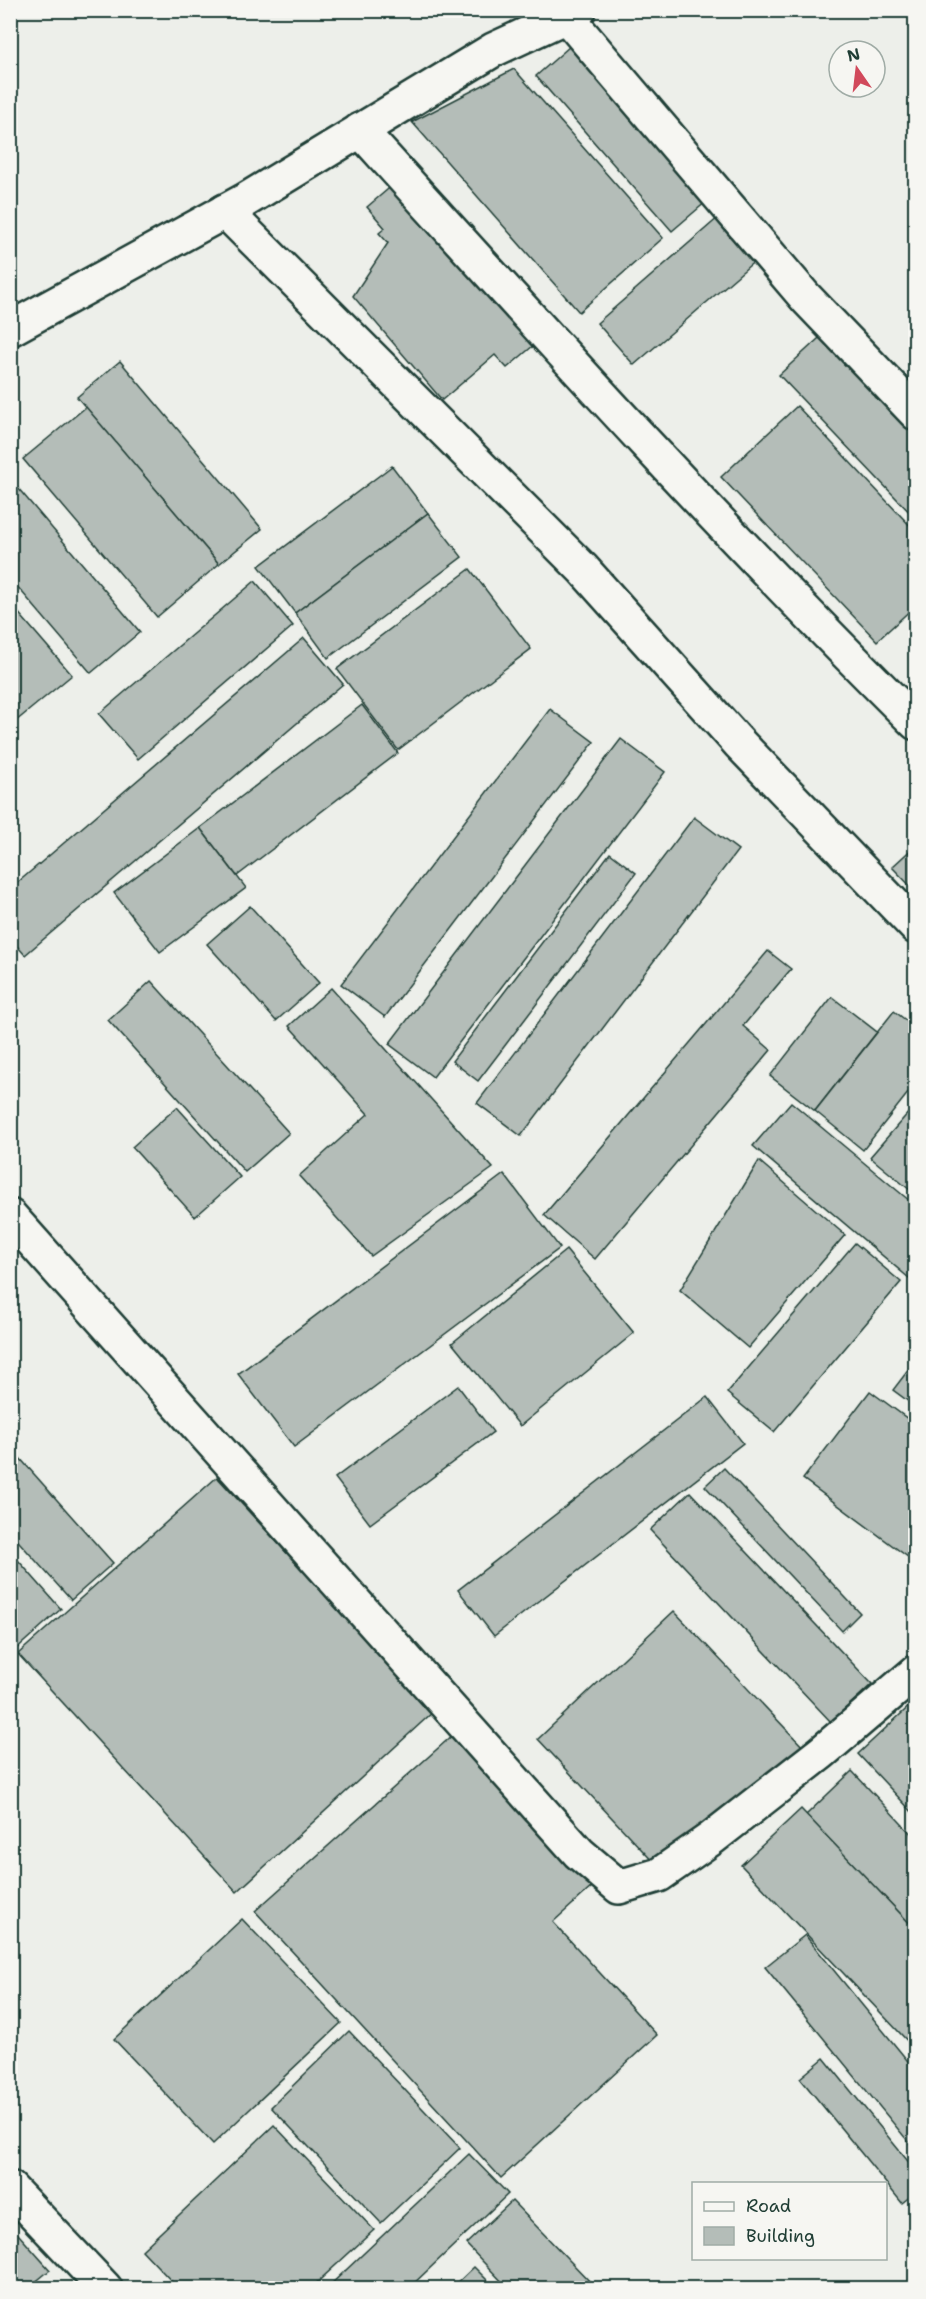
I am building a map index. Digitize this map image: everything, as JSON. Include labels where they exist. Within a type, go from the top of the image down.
[{"type":"street","points":[[10,329],[225,211],[493,50],[572,13],[806,298],[915,413]]},
{"type":"street","points":[[360,130],[605,401],[836,644],[915,723]]},
{"type":"street","points":[[225,211],[583,569],[739,743],[915,927]]},
{"type":"street","points":[[10,1216],[571,1845],[619,1887],[659,1875],[712,1838],[821,1753],[915,1672]]},
{"type":"street","points":[[10,2188],[105,2289]]},
{"type":"building","points":[[578,39],[714,195],[672,231],[536,76]]},
{"type":"building","points":[[514,69],[663,238],[579,312],[412,122]]},
{"type":"building","points":[[401,178],[540,340],[507,368],[495,355],[442,400],[353,296],[388,243],[379,233],[385,228],[367,207]]},
{"type":"building","points":[[727,210],[764,253],[634,365],[597,323]]},
{"type":"building","points":[[831,327],[916,416],[916,519],[779,375]]},
{"type":"building","points":[[120,361],[262,529],[219,564],[77,397]]},
{"type":"building","points":[[797,406],[916,532],[916,605],[877,641],[721,477]]},
{"type":"building","points":[[86,407],[219,564],[157,617],[23,459]]},
{"type":"building","points":[[392,466],[428,513],[295,613],[259,566]]},
{"type":"building","points":[[12,481],[140,632],[91,673],[10,578]]},
{"type":"building","points":[[428,513],[462,557],[328,658],[295,613]]},
{"type":"building","points":[[470,569],[531,649],[398,750],[337,669]]},
{"type":"building","points":[[255,581],[293,626],[138,759],[99,714]]},
{"type":"building","points":[[10,603],[72,675],[10,726]]},
{"type":"building","points":[[304,638],[343,684],[25,955],[10,938],[10,889]]},
{"type":"building","points":[[362,705],[398,753],[237,876],[200,828]]},
{"type":"building","points":[[550,709],[594,742],[385,1017],[341,984]]},
{"type":"building","points":[[621,739],[665,772],[433,1077],[389,1044]]},
{"type":"building","points":[[694,817],[738,850],[521,1136],[477,1103]]},
{"type":"building","points":[[200,828],[246,888],[160,952],[114,893]]},
{"type":"building","points":[[916,845],[916,892],[892,867]]},
{"type":"building","points":[[610,853],[636,873],[478,1081],[452,1061]]},
{"type":"building","points":[[250,906],[319,983],[276,1021],[207,944]]},
{"type":"building","points":[[768,951],[791,969],[743,1026],[771,1050],[595,1259],[544,1215]]},
{"type":"building","points":[[151,981],[289,1133],[245,1172],[108,1020]]},
{"type":"building","points":[[331,988],[493,1168],[371,1256],[299,1176],[368,1114],[289,1026]]},
{"type":"building","points":[[832,997],[877,1032],[815,1111],[770,1076]]},
{"type":"building","points":[[894,1011],[916,1028],[916,1083],[863,1150],[815,1111]]},
{"type":"building","points":[[791,1102],[916,1206],[916,1284],[753,1146]]},
{"type":"building","points":[[916,1104],[916,1195],[870,1157]]},
{"type":"building","points":[[177,1107],[240,1177],[195,1217],[132,1147]]},
{"type":"building","points":[[759,1161],[845,1235],[748,1348],[680,1290]]},
{"type":"building","points":[[504,1174],[560,1248],[294,1447],[238,1374]]},
{"type":"building","points":[[855,1243],[901,1282],[774,1432],[727,1393]]},
{"type":"building","points":[[566,1250],[634,1333],[520,1426],[452,1343]]},
{"type":"building","points":[[916,1360],[916,1407],[893,1390]]},
{"type":"building","points":[[458,1386],[493,1432],[370,1524],[335,1478]]},
{"type":"building","points":[[870,1391],[916,1425],[916,1563],[803,1479]]},
{"type":"building","points":[[707,1397],[743,1443],[494,1636],[458,1590]]},
{"type":"building","points":[[10,1447],[113,1563],[71,1600],[10,1532]]},
{"type":"building","points":[[724,1468],[860,1613],[842,1631],[705,1486]]},
{"type":"building","points":[[217,1477],[433,1712],[237,1892],[18,1654]]},
{"type":"building","points":[[690,1492],[872,1684],[831,1722],[650,1530]]},
{"type":"building","points":[[10,1551],[61,1609],[15,1650],[10,1645]]},
{"type":"building","points":[[674,1611],[804,1748],[658,1867],[538,1739]]},
{"type":"building","points":[[916,1700],[916,1816],[858,1754]]},
{"type":"building","points":[[454,1734],[593,1886],[553,1922],[657,2035],[501,2178],[255,1911]]},
{"type":"building","points":[[852,1771],[916,1839],[916,1930],[806,1815]]},
{"type":"building","points":[[801,1809],[916,1930],[916,2050],[741,1865]]},
{"type":"building","points":[[242,1919],[341,2023],[213,2144],[114,2039]]},
{"type":"building","points":[[805,1935],[916,2071],[916,2151],[765,1967]]},
{"type":"building","points":[[349,2031],[460,2148],[381,2223],[271,2107]]},
{"type":"building","points":[[824,2058],[916,2171],[916,2192],[902,2203],[800,2078]]},
{"type":"building","points":[[274,2125],[374,2230],[311,2288],[178,2288],[142,2250]]},
{"type":"building","points":[[469,2154],[508,2194],[409,2288],[327,2288]]},
{"type":"building","points":[[512,2201],[596,2288],[508,2288],[466,2244]]},
{"type":"building","points":[[10,2225],[50,2270],[28,2288],[10,2288]]},
{"type":"building","points":[[474,2267],[495,2288],[452,2288]]}]
